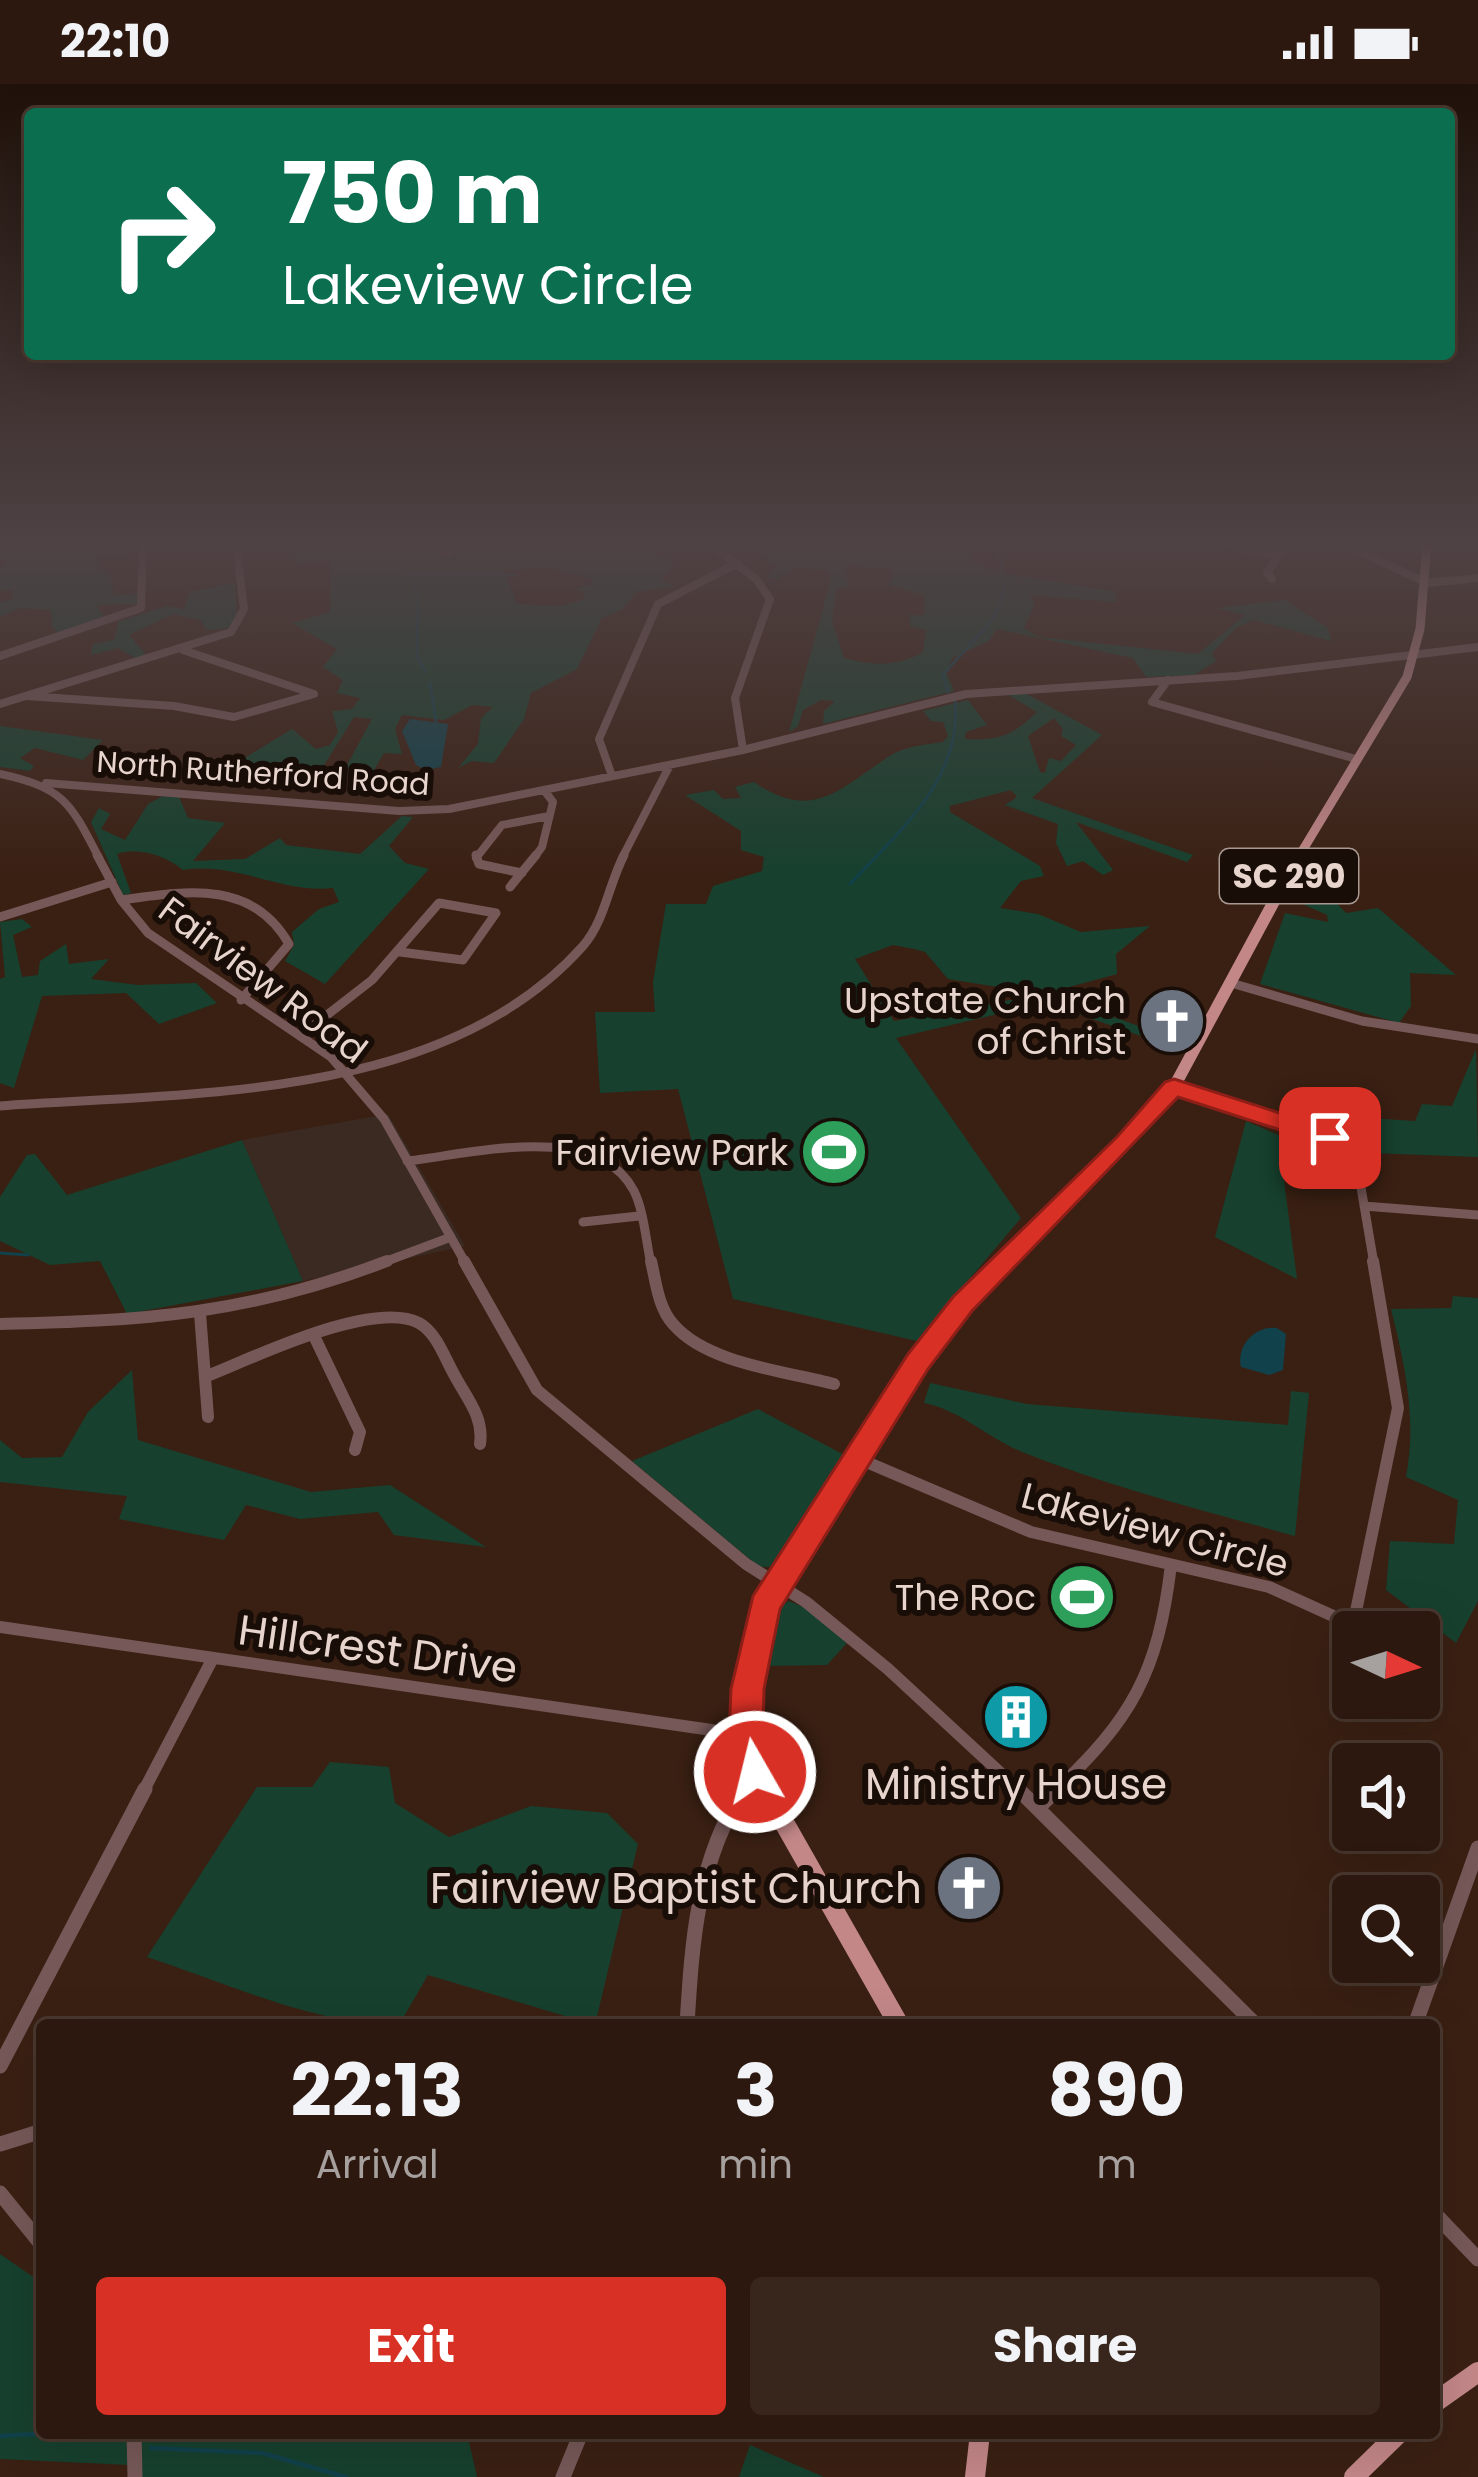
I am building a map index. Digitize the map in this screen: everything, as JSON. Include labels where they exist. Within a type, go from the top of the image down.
[{"type":"main road","name":"SC 290","points":[[895,2019],[755,1772],[746,1735],[755,1642],[778,1583],[918,1361],[963,1304],[1111,1158],[1174,1087],[1416,655]]},
{"type":"main road","points":[[1440,2399],[1478,2372]]},
{"type":"main road","points":[[975,2477],[979,2439]]},
{"type":"main road","points":[[1354,2477],[1394,2439]]},
{"type":"street","points":[[0,704],[167,655]]},
{"type":"street","points":[[27,696],[184,707],[234,717],[314,694],[197,655]]},
{"type":"street","points":[[611,776],[599,739],[636,655]]},
{"type":"street","points":[[742,750],[735,698],[750,655]]},
{"type":"street","name":"North Rutherford Road","points":[[37,782],[414,811],[742,750],[966,694],[1435,655]]},
{"type":"street","points":[[1168,680],[1153,702],[1356,759]]},
{"type":"street","points":[[0,1106],[241,1083],[342,1067],[468,1032],[518,1005],[554,976],[592,933],[618,865],[648,818],[670,765]]},
{"type":"street","name":"Fairview Road","points":[[0,774],[37,782],[76,807],[121,900],[159,943],[342,1067],[372,1102],[537,1390],[746,1564],[778,1583]]},
{"type":"street","points":[[511,887],[543,844],[553,802],[544,790]]},
{"type":"street","points":[[522,872],[479,864],[476,856],[502,825],[549,816]]},
{"type":"street","points":[[0,916],[112,883]]},
{"type":"street","points":[[121,900],[222,891],[250,898],[289,944],[242,1000]]},
{"type":"street","points":[[300,1036],[357,994],[442,902],[496,913],[463,960],[400,952]]},
{"type":"street","points":[[1231,983],[1363,1021],[1478,1039]]},
{"type":"street","name":"Lakeview Circle","points":[[856,1458],[1030,1532],[1269,1587],[1342,1620],[1358,1614],[1398,1408],[1356,1158],[1343,1144],[1174,1087]]},
{"type":"street","points":[[407,1160],[538,1145],[568,1147],[605,1160],[634,1191],[661,1306],[681,1333],[721,1354],[834,1384]]},
{"type":"street","points":[[1364,1206],[1478,1215]]},
{"type":"street","points":[[583,1222],[639,1216]]},
{"type":"street","points":[[0,1324],[132,1321],[200,1313],[300,1293],[451,1237]]},
{"type":"street","points":[[200,1313],[208,1417]]},
{"type":"street","points":[[207,1376],[381,1317],[409,1318],[422,1324],[483,1429],[480,1444]]},
{"type":"street","points":[[315,1338],[360,1432],[356,1450]]},
{"type":"street","points":[[1038,1808],[1108,1741],[1125,1717],[1155,1634],[1171,1565]]},
{"type":"street","points":[[778,1583],[889,1669],[1038,1808],[1250,2019]]},
{"type":"street","name":"Hillcrest Drive","points":[[0,1627],[746,1735]]},
{"type":"street","points":[[0,2066],[213,1658]]},
{"type":"street","points":[[688,2019],[703,1868],[718,1829],[755,1772]]},
{"type":"street","points":[[1417,2019],[1478,1848]]},
{"type":"street","points":[[0,2144],[36,2133]]},
{"type":"street","points":[[0,2193],[36,2238]]},
{"type":"street","points":[[1440,2219],[1478,2259]]},
{"type":"street","points":[[134,2439],[135,2477]]},
{"type":"street","points":[[563,2477],[579,2439]]},
{"type":"shaded area","points":[[388,1114],[465,1246],[303,1281],[242,1140]]},
{"type":"green space","points":[[333,655],[584,655],[577,669],[531,693],[524,719],[494,763],[472,761],[458,768],[478,744],[481,718],[493,707],[472,705],[444,720],[402,715],[395,729],[402,754],[384,753],[374,770],[345,769],[372,719],[354,717],[321,770],[235,764],[292,729],[316,749],[330,745],[338,732],[332,711],[352,709],[360,698],[337,693],[343,680],[323,667]]},
{"type":"green space","points":[[810,655],[843,655],[884,664],[917,655],[958,655],[946,672],[954,691],[823,724],[824,711],[835,701],[821,700],[803,710],[798,726],[789,732]]},
{"type":"green space","points":[[1117,655],[1213,655],[1216,661],[1194,675],[1146,677],[1133,658]]},
{"type":"green space","points":[[1023,692],[1102,735],[1032,798],[1193,855],[1187,862],[1076,822],[1113,870],[1103,875],[1083,861],[1067,866],[1056,843],[1058,824],[1005,805],[1017,797],[1011,790],[950,806],[950,812],[1040,866],[1044,876],[1021,881],[1000,908],[1038,914],[1081,932],[1150,926],[1116,954],[1117,974],[1062,989],[1055,996],[1186,1043],[1184,1051],[1078,1014],[1052,1012],[1023,991],[948,979],[925,952],[893,945],[855,959],[894,1021],[1016,999],[1028,1007],[896,1038],[1021,1218],[917,1341],[733,1299],[678,1089],[600,1093],[595,1012],[655,1012],[653,982],[666,904],[706,904],[713,886],[762,871],[764,857],[741,850],[741,831],[685,795],[714,790],[723,799],[741,798],[735,787],[754,782],[793,800],[825,796],[894,753],[943,742],[948,736],[943,722],[931,721],[923,711],[968,700],[987,725],[966,732],[965,739],[1004,735],[1037,712],[1005,693]],"holes":[[[1054,718],[1063,729],[1061,736],[1076,745],[1061,761],[1049,758],[1045,773],[1040,772],[1028,736]]]},
{"type":"green space","points":[[0,726],[103,740],[83,760],[35,748],[20,758],[34,766],[30,771],[0,767]]},
{"type":"green space","points":[[163,796],[179,797],[188,818],[225,823],[193,861],[245,859],[280,838],[286,845],[360,854],[402,816],[413,817],[389,846],[405,863],[429,869],[325,984],[285,961],[294,945],[292,932],[319,909],[339,902],[333,888],[314,889],[222,870],[183,870],[169,860],[134,851],[117,854],[131,893],[123,895],[91,822],[99,808],[110,814],[101,829],[125,840],[148,804]]},
{"type":"green space","points":[[1301,883],[1327,893],[1346,913],[1378,908],[1456,975],[1410,973],[1411,1006],[1399,1023],[1260,984],[1285,913],[1328,922],[1327,915],[1289,898]]},
{"type":"green space","points":[[22,919],[32,927],[13,935],[22,977],[38,975],[40,961],[66,944],[69,964],[109,959],[91,979],[138,985],[196,983],[217,1003],[159,1024],[126,993],[42,996],[14,1088],[0,1083],[0,979],[5,977],[0,922]]},
{"type":"green space","points":[[1476,1049],[1478,1157],[1370,1153],[1368,1118],[1415,1121],[1422,1104],[1452,1106]]},
{"type":"green space","points":[[1246,1121],[1292,1141],[1283,1173],[1297,1279],[1215,1237]]},
{"type":"green space","points":[[242,1140],[303,1281],[127,1314],[100,1261],[50,1265],[0,1241],[0,1197],[27,1155],[35,1154],[67,1195]]},
{"type":"green space","points":[[1453,1296],[1478,1298],[1478,1601],[1456,1643],[1440,1631],[1440,1611],[1414,1611],[1386,1590],[1390,1541],[1454,1544],[1458,1500],[1406,1477],[1410,1413],[1391,1309],[1451,1308]]},
{"type":"green space","points":[[132,1370],[138,1440],[311,1492],[390,1485],[486,1547],[394,1535],[378,1512],[300,1519],[246,1505],[224,1540],[119,1519],[127,1496],[0,1482],[0,1440],[22,1458],[62,1457],[88,1412]]},
{"type":"green space","points":[[930,1383],[1027,1404],[1288,1425],[1291,1391],[1309,1393],[1295,1536],[1123,1487],[1022,1452],[924,1403]]},
{"type":"green space","points":[[758,1409],[848,1457],[783,1566],[759,1567],[632,1461]]},
{"type":"green space","points":[[789,1601],[808,1609],[847,1643],[827,1665],[764,1666],[780,1607]]},
{"type":"green space","points":[[330,1762],[389,1767],[395,1803],[449,1837],[531,1806],[607,1813],[638,1844],[596,2019],[575,2019],[428,1975],[402,2019],[342,2019],[272,2001],[147,1957],[257,1787],[312,1787]]},
{"type":"green space","points":[[0,2254],[36,2279],[36,2439],[468,2439],[477,2477],[133,2477],[130,2465],[0,2459]]},
{"type":"green space","points":[[750,2445],[824,2477],[739,2477]]},
{"type":"water","points":[[410,719],[448,724],[441,767],[426,770],[416,765],[402,731]]},
{"type":"water","points":[[1277,1328],[1286,1334],[1283,1370],[1269,1375],[1241,1367],[1241,1352],[1249,1338]]},
{"type":"waterway","points":[[417,655],[426,672]]},
{"type":"waterway","points":[[948,692],[943,675],[962,655]]},
{"type":"waterway","points":[[430,683],[436,721]]},
{"type":"waterway","points":[[850,884],[906,824],[938,779],[955,729],[955,701]]},
{"type":"waterway","points":[[0,1253],[28,1255]]},
{"type":"waterway","points":[[0,2436],[36,2434]]},
{"type":"waterway","points":[[151,2448],[262,2453],[346,2477]]},
{"type":"place","name":"Upstate Church of Christ","points":[[1172,1021]]},
{"type":"place","name":"Fairview Park","points":[[834,1152]]},
{"type":"place","name":"The Roc","points":[[1082,1597]]},
{"type":"place","name":"Ministry House","points":[[1016,1717]]},
{"type":"place","name":"Fairview Baptist Church","points":[[969,1888]]},
{"type":"route","points":[[755,1772],[746,1735],[748,1689],[765,1606],[918,1361],[963,1304],[1126,1143],[1174,1087],[1330,1138]]}]
